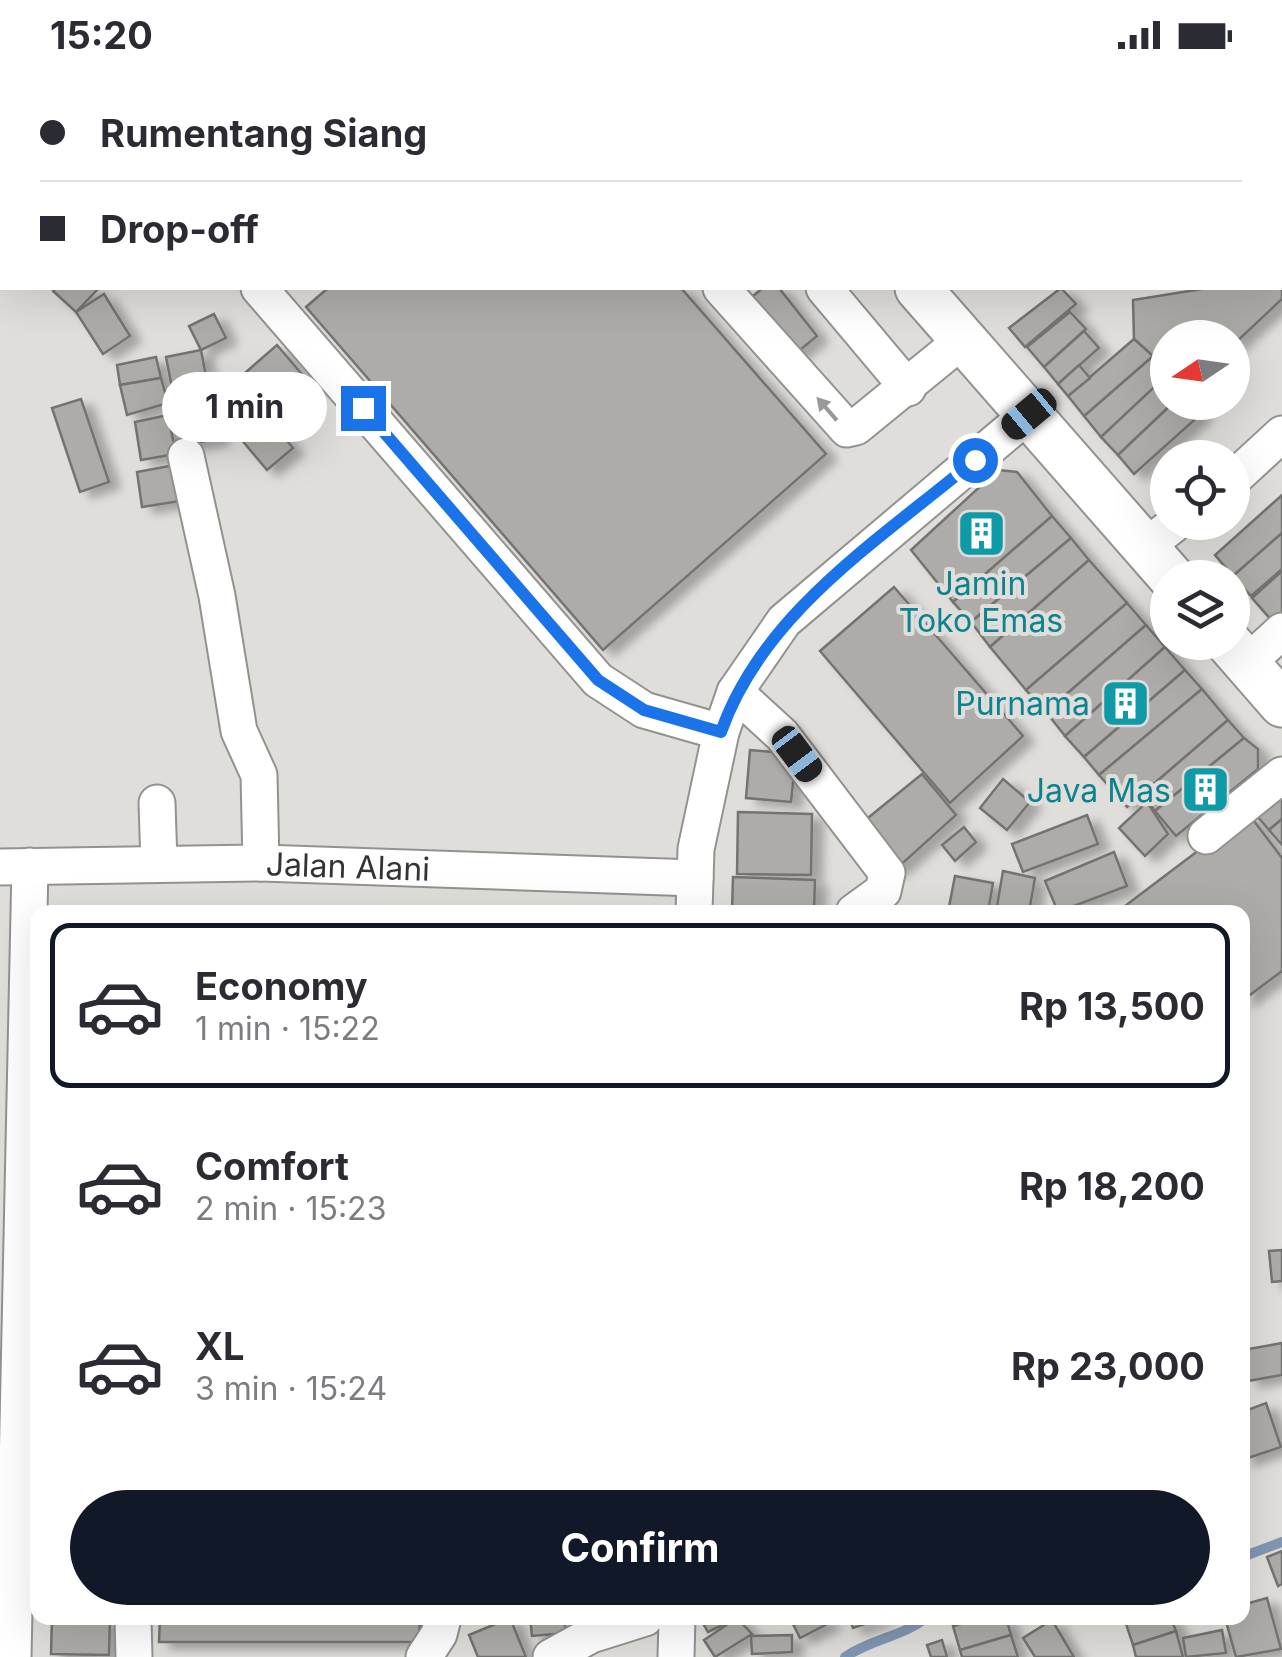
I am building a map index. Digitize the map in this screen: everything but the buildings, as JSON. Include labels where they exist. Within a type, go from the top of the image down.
[{"type":"main road","points":[[920,290],[1029,414],[1164,549]]},
{"type":"main road","points":[[1243,660],[1282,704]]},
{"type":"street","points":[[261,290],[598,680],[644,710],[721,732]]},
{"type":"street","points":[[723,290],[844,428],[856,427],[964,340]]},
{"type":"street","points":[[826,290],[908,388]]},
{"type":"street","points":[[694,895],[696,849],[721,732],[734,692],[784,621],[1029,414]]},
{"type":"street","points":[[1250,463],[1282,434]]},
{"type":"street","points":[[186,456],[217,596],[239,731],[259,775],[261,863]]},
{"type":"street","points":[[1250,647],[1282,631]]},
{"type":"street","points":[[734,692],[782,735],[887,874],[883,891],[864,905]]},
{"type":"street","points":[[1206,836],[1282,775]]},
{"type":"street","points":[[156,804],[159,864]]},
{"type":"street","name":"Jalan Alani","points":[[15,866],[261,863],[694,895]]},
{"type":"street","points":[[14,1657],[15,866]]},
{"type":"street","points":[[133,1625],[134,1657]]},
{"type":"street","points":[[424,1657],[441,1625]]},
{"type":"street","points":[[551,1657],[591,1636],[624,1625]]},
{"type":"street","points":[[676,1657],[677,1625]]},
{"type":"waterway","points":[[1250,1554],[1282,1542]]},
{"type":"waterway","points":[[845,1657],[914,1625]]},
{"type":"place","name":"Jamin Toko Emas","points":[[981,533]]},
{"type":"place","name":"Purnama","points":[[1125,703]]},
{"type":"place","name":"Java Mas","points":[[1206,790]]},
{"type":"route","points":[[363,408],[598,680],[644,710],[721,732],[734,692],[784,621],[975,460]]}]
